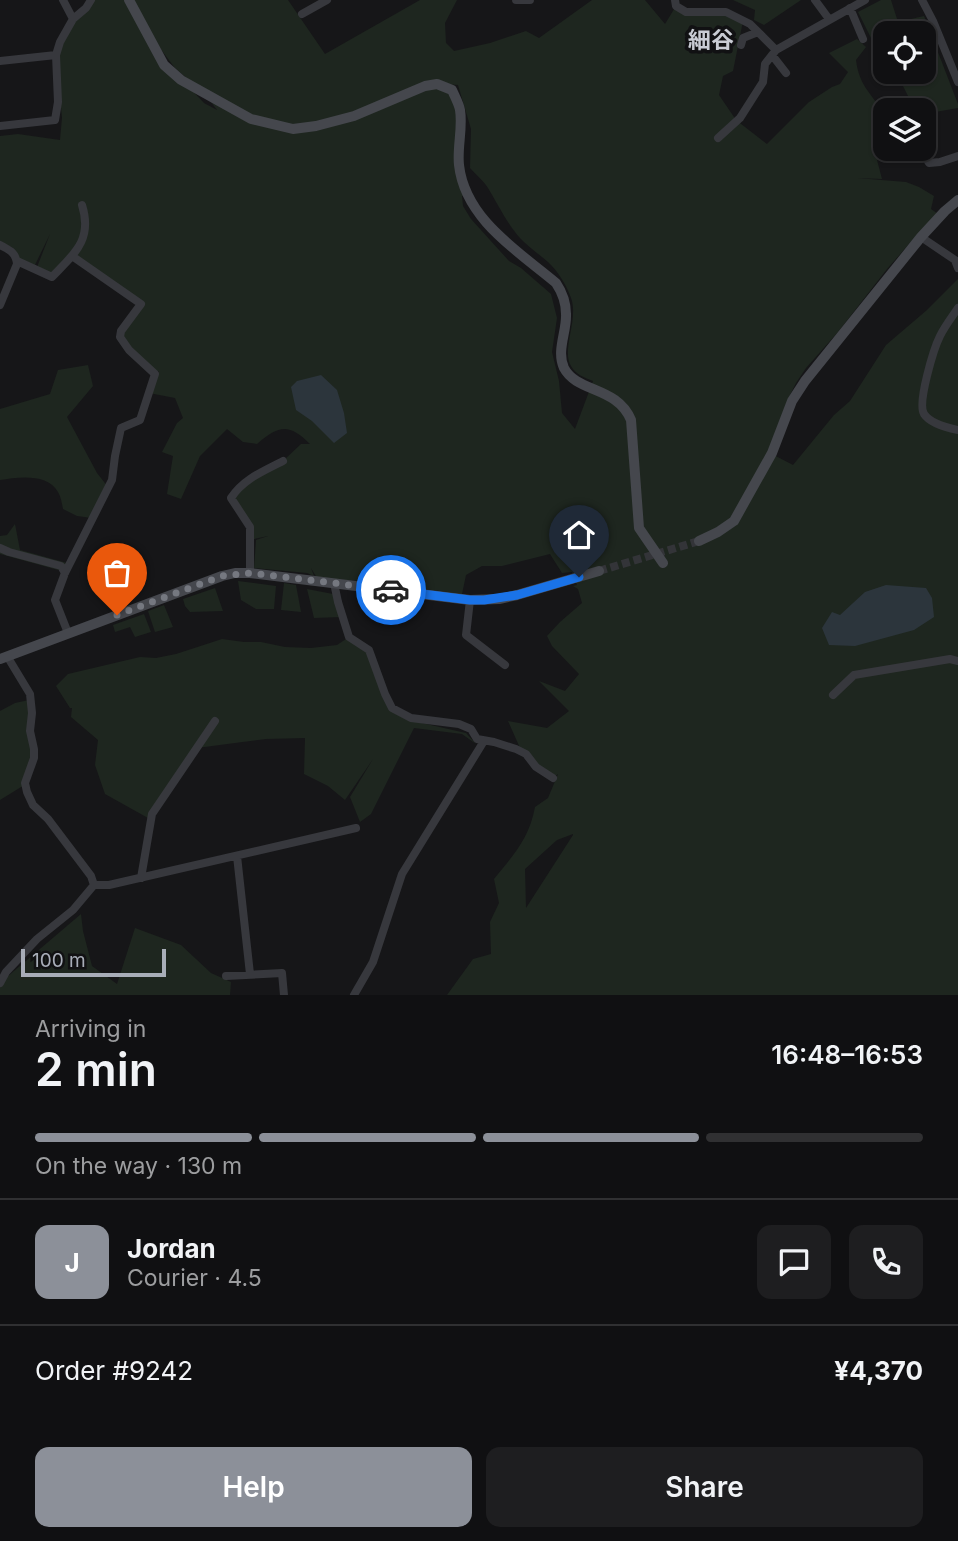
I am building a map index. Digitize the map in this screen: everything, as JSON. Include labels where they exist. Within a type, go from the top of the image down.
[{"type":"street","points":[[63,0],[73,19]]},
{"type":"street","points":[[0,126],[55,120],[58,102],[56,55],[73,19],[91,0]]},
{"type":"street","points":[[129,0],[164,65],[181,80],[251,119],[293,129],[316,126],[354,116],[425,86],[437,84],[452,90],[460,109],[458,164],[463,183],[475,208],[495,232],[556,283],[563,294],[566,315],[561,357],[565,370],[574,379],[622,404],[631,420],[639,528],[663,563]]},
{"type":"street","points":[[302,14],[327,0]]},
{"type":"street","points":[[516,0],[530,0]]},
{"type":"street","points":[[675,0],[676,6],[686,12],[726,12],[750,24],[774,52],[786,74]]},
{"type":"street","points":[[815,0],[829,19]]},
{"type":"street","points":[[718,138],[740,118],[763,82],[765,64],[774,52],[865,0]]},
{"type":"street","points":[[922,0],[958,82]]},
{"type":"street","points":[[850,8],[863,39]]},
{"type":"street","points":[[741,45],[743,38],[758,32]]},
{"type":"street","points":[[0,61],[56,55]]},
{"type":"street","points":[[928,161],[940,162],[958,156]]},
{"type":"street","points":[[699,541],[719,532],[734,521],[772,453],[792,401],[805,381],[921,237],[958,200]]},
{"type":"street","points":[[0,245],[13,252],[17,261],[52,278],[81,244],[87,219],[82,205]]},
{"type":"street","points":[[921,237],[957,261]]},
{"type":"street","points":[[68,633],[55,600],[65,573],[112,480],[121,428],[140,420],[155,374],[129,350],[120,337],[121,331],[141,304],[72,256]]},
{"type":"street","points":[[0,305],[17,261]]},
{"type":"street","points":[[958,308],[939,338],[923,388],[921,406],[925,416],[934,422],[958,430]]},
{"type":"street","points":[[250,573],[250,527],[231,498],[251,477],[283,461]]},
{"type":"street","points":[[0,548],[61,566],[65,573]]},
{"type":"street","points":[[94,884],[91,876],[48,819],[33,804],[27,792],[25,783],[34,761],[30,731],[30,694],[4,657],[222,576],[250,573],[470,600],[517,595],[599,571]]},
{"type":"street","points":[[334,583],[349,637],[369,650],[392,708],[411,718],[459,724],[471,729],[477,739],[494,742],[526,754],[536,767],[552,778]]},
{"type":"street","points":[[470,600],[466,635],[505,665]]},
{"type":"street","points":[[833,695],[854,675],[950,659],[958,661]]},
{"type":"street","points":[[141,878],[152,814],[215,721]]},
{"type":"street","points":[[354,995],[373,962],[402,873],[484,741]]},
{"type":"street","points":[[94,884],[109,885],[356,828]]},
{"type":"street","points":[[237,856],[250,974]]},
{"type":"street","points":[[0,983],[6,972],[29,947],[73,910],[94,884]]},
{"type":"street","points":[[226,976],[282,973],[284,995]]},
{"type":"shaded area","points":[[90,0],[288,0],[325,54],[420,0],[457,0],[445,23],[446,43],[454,51],[526,31],[539,38],[592,0],[645,0],[665,24],[676,6],[699,12],[721,12],[743,21],[733,71],[723,76],[719,95],[736,120],[767,144],[809,102],[840,84],[848,72],[829,53],[857,39],[866,47],[856,60],[860,76],[873,98],[873,161],[877,161],[882,179],[857,178],[906,182],[919,187],[934,196],[931,209],[938,214],[887,269],[806,368],[788,399],[768,452],[793,465],[834,415],[850,401],[886,345],[958,279],[958,995],[447,995],[473,959],[491,954],[490,922],[499,903],[494,879],[520,846],[535,807],[548,798],[558,774],[553,778],[520,748],[508,721],[547,728],[569,711],[539,681],[565,691],[579,674],[552,646],[547,636],[582,603],[578,589],[573,586],[577,585],[572,572],[562,573],[550,554],[502,566],[482,566],[466,575],[462,594],[317,578],[311,568],[314,576],[254,568],[256,540],[268,536],[250,540],[248,527],[231,498],[259,471],[283,461],[301,444],[310,444],[290,430],[278,430],[257,444],[243,442],[227,429],[200,456],[181,499],[167,494],[173,456],[162,452],[177,423],[183,418],[175,398],[149,393],[159,371],[155,374],[119,338],[141,304],[74,257],[52,274],[37,267],[50,234],[34,267],[19,261],[13,248],[0,241],[0,136],[18,134],[60,140],[62,118],[56,55],[73,19]],"holes":[[[147,31],[175,68],[205,94],[217,110],[204,103],[157,53]],[[430,83],[458,85],[471,129],[470,168],[486,185],[516,233],[552,266],[569,293],[573,315],[568,359],[575,371],[593,381],[575,429],[562,413],[559,381],[552,352],[557,318],[551,294],[509,261],[471,219],[463,206],[462,196],[468,194],[460,170],[455,97],[443,87]],[[573,835],[526,908],[525,869],[557,840]]]},
{"type":"shaded area","points":[[733,0],[801,0],[764,25],[754,20],[755,10]]},
{"type":"shaded area","points":[[881,0],[891,0],[898,21],[873,21],[873,40],[858,12]]},
{"type":"shaded area","points":[[924,16],[926,21],[902,21]]},
{"type":"shaded area","points":[[936,47],[958,108],[936,112],[936,98],[909,98],[902,84],[936,84]]},
{"type":"shaded area","points":[[88,365],[93,386],[67,417],[97,473],[108,487],[92,518],[77,516],[63,509],[58,492],[40,479],[0,480],[0,409],[50,394],[58,370]]},
{"type":"shaded area","points":[[321,375],[337,390],[344,413],[347,433],[334,443],[312,421],[296,410],[291,387],[297,381]]},
{"type":"shaded area","points":[[15,524],[20,550],[67,563],[62,571],[0,554],[0,536],[7,535]]},
{"type":"shaded area","points":[[238,581],[276,586],[274,609],[256,609],[241,600]]},
{"type":"shaded area","points":[[284,583],[296,585],[301,612],[281,610]]},
{"type":"shaded area","points":[[886,585],[926,588],[932,598],[934,617],[914,630],[855,646],[829,645],[822,628],[832,612],[840,615],[865,592]]},
{"type":"shaded area","points":[[215,588],[223,611],[190,612],[185,606],[183,599]]},
{"type":"shaded area","points":[[307,589],[333,594],[341,617],[314,618]]},
{"type":"shaded area","points":[[164,605],[173,627],[155,632],[148,611]]},
{"type":"shaded area","points":[[144,614],[151,632],[135,637],[130,627],[115,632],[113,625]]},
{"type":"shaded area","points":[[349,637],[369,650],[392,708],[413,721],[466,733],[476,744],[462,734],[414,728],[371,814],[360,822],[350,797],[373,759],[345,800],[328,786],[304,774],[305,738],[266,739],[197,748],[148,818],[105,794],[95,765],[98,740],[71,717],[72,708],[56,686],[68,674],[140,657],[156,658],[176,654],[222,639],[311,648],[337,645]]},
{"type":"shaded area","points":[[29,700],[34,759],[26,784],[0,800],[0,711],[15,703]]},
{"type":"shaded area","points":[[81,914],[92,966],[117,984],[135,928],[181,945],[211,973],[231,982],[230,995],[0,995],[0,983]]},
{"type":"tunnel","points":[[599,571],[699,541]]},
{"type":"way so far","points":[[117,615],[235,573],[391,590]]},
{"type":"district","name":"細谷","points":[[711,40]]},
{"type":"route","points":[[391,590],[470,600],[499,599],[579,577]]}]
